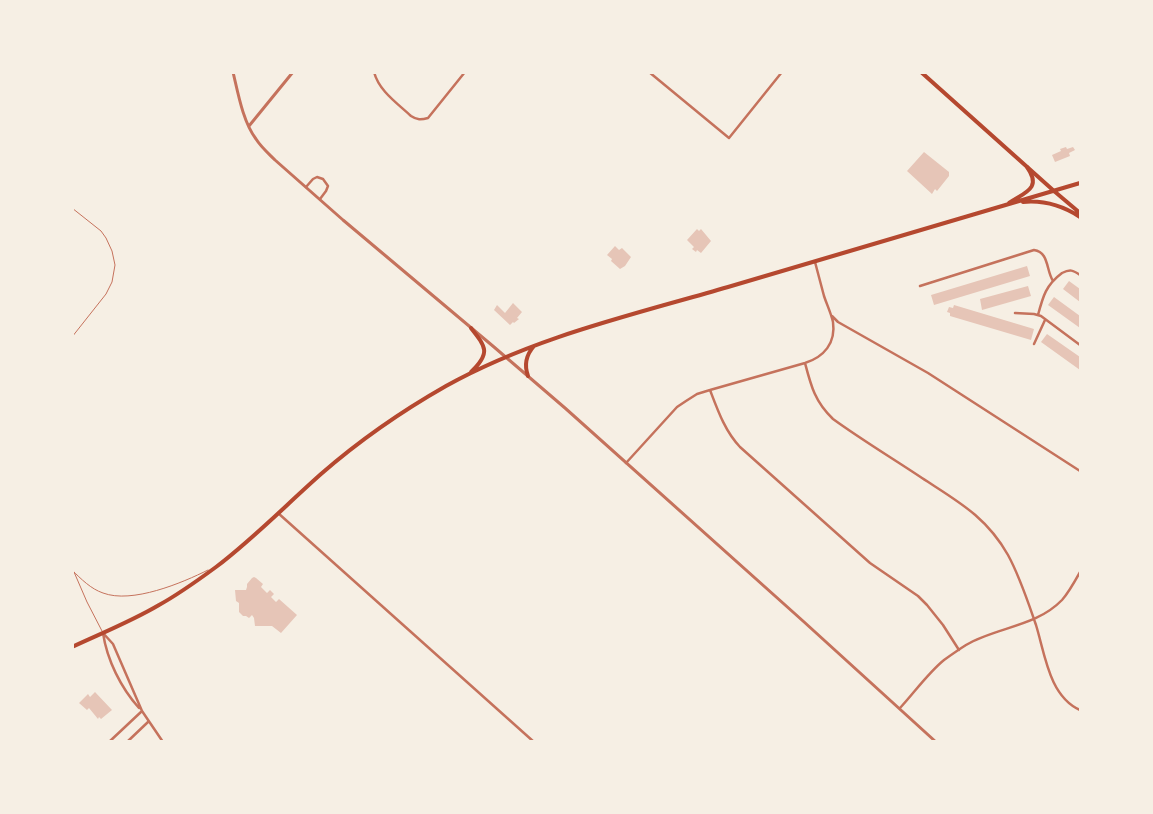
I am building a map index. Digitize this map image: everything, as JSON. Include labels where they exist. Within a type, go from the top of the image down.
[{"type":"main road","points":[[921,72],[1080,215]]},
{"type":"main road","points":[[1005,206],[1031,188],[1034,180],[1027,167]]},
{"type":"main road","points":[[72,647],[158,606],[192,584],[218,566],[321,474],[365,438],[418,402],[506,357],[586,327],[815,262],[1080,183]]},
{"type":"main road","points":[[1014,203],[1045,202],[1080,215]]},
{"type":"main road","points":[[468,375],[484,357],[485,353],[484,344],[471,328]]},
{"type":"main road","points":[[528,376],[526,361],[528,354],[536,345]]},
{"type":"street","points":[[232,72],[249,126],[254,137],[264,149],[528,376],[936,742]]},
{"type":"street","points":[[249,126],[294,72]]},
{"type":"street","points":[[374,72],[381,89],[416,120],[420,120],[428,118],[465,72]]},
{"type":"street","points":[[649,72],[729,138],[782,72]]},
{"type":"street","points":[[306,187],[317,177],[323,179],[328,186],[320,199]]},
{"type":"street","points":[[920,286],[1034,250],[1042,252],[1044,255],[1053,281]]},
{"type":"street","points":[[626,463],[677,407],[686,400],[697,394],[805,363],[822,355],[829,345],[833,328],[831,314],[815,262]]},
{"type":"street","points":[[1038,314],[1046,289],[1053,281],[1067,270],[1074,270],[1080,275]]},
{"type":"street","points":[[1016,313],[1038,314],[1080,345]]},
{"type":"street","points":[[831,314],[838,322],[928,373],[1080,471]]},
{"type":"street","points":[[1034,344],[1045,320]]},
{"type":"street","points":[[805,363],[814,393],[822,407],[833,419],[969,508],[997,538],[1013,565],[1020,582],[1056,686],[1062,696],[1080,710]]},
{"type":"street","points":[[710,390],[722,422],[740,447],[870,564],[922,600],[934,612],[960,650]]},
{"type":"street","points":[[278,513],[534,742]]},
{"type":"street","points":[[900,708],[944,660],[968,644],[1047,613],[1064,598],[1080,572]]},
{"type":"street","points":[[103,633],[106,648],[125,690],[142,711]]},
{"type":"street","points":[[103,633],[113,644],[148,722],[163,742]]},
{"type":"street","points":[[109,742],[142,711]]},
{"type":"street","points":[[127,742],[148,722]]},
{"type":"lane","points":[[72,208],[101,231],[112,251],[114,265],[112,282],[106,294],[72,338]]},
{"type":"lane","points":[[73,570],[90,586],[102,593],[114,596],[130,596],[182,582],[218,566]]},
{"type":"lane","points":[[73,570],[103,633]]},
{"type":"building","points":[[1066,147],[1067,149],[1073,147],[1075,150],[1069,153],[1070,156],[1055,162],[1052,155]]},
{"type":"building","points":[[924,152],[949,172],[949,176],[937,191],[935,189],[932,194],[907,171]]},
{"type":"building","points":[[697,229],[699,231],[701,229],[711,241],[701,253],[692,249],[694,247],[687,240]]},
{"type":"building","points":[[615,246],[619,250],[622,248],[631,257],[625,266],[620,269],[607,255]]},
{"type":"building","points":[[1027,266],[1030,276],[934,305],[931,295]]},
{"type":"building","points":[[1069,281],[1080,289],[1080,302],[1063,289]]},
{"type":"building","points":[[1028,286],[1031,296],[982,310],[980,299]]},
{"type":"building","points":[[1054,297],[1080,316],[1080,328],[1048,305]]},
{"type":"building","points":[[513,303],[522,312],[517,318],[519,319],[510,325],[494,310],[497,305],[505,313]]},
{"type":"building","points":[[954,305],[1034,329],[1031,340],[950,316],[950,313],[947,312],[949,307],[953,308]]},
{"type":"building","points":[[1047,334],[1080,357],[1080,370],[1041,342]]},
{"type":"building","points":[[254,577],[263,584],[261,587],[267,593],[270,590],[274,594],[271,597],[276,602],[279,599],[297,615],[281,633],[272,626],[255,626],[252,615],[249,618],[239,612],[239,603],[236,601],[235,590],[246,590],[247,584]]},
{"type":"building","points":[[95,692],[112,710],[101,719],[99,717],[98,719],[89,708],[87,710],[79,703],[88,694],[90,697]]}]
